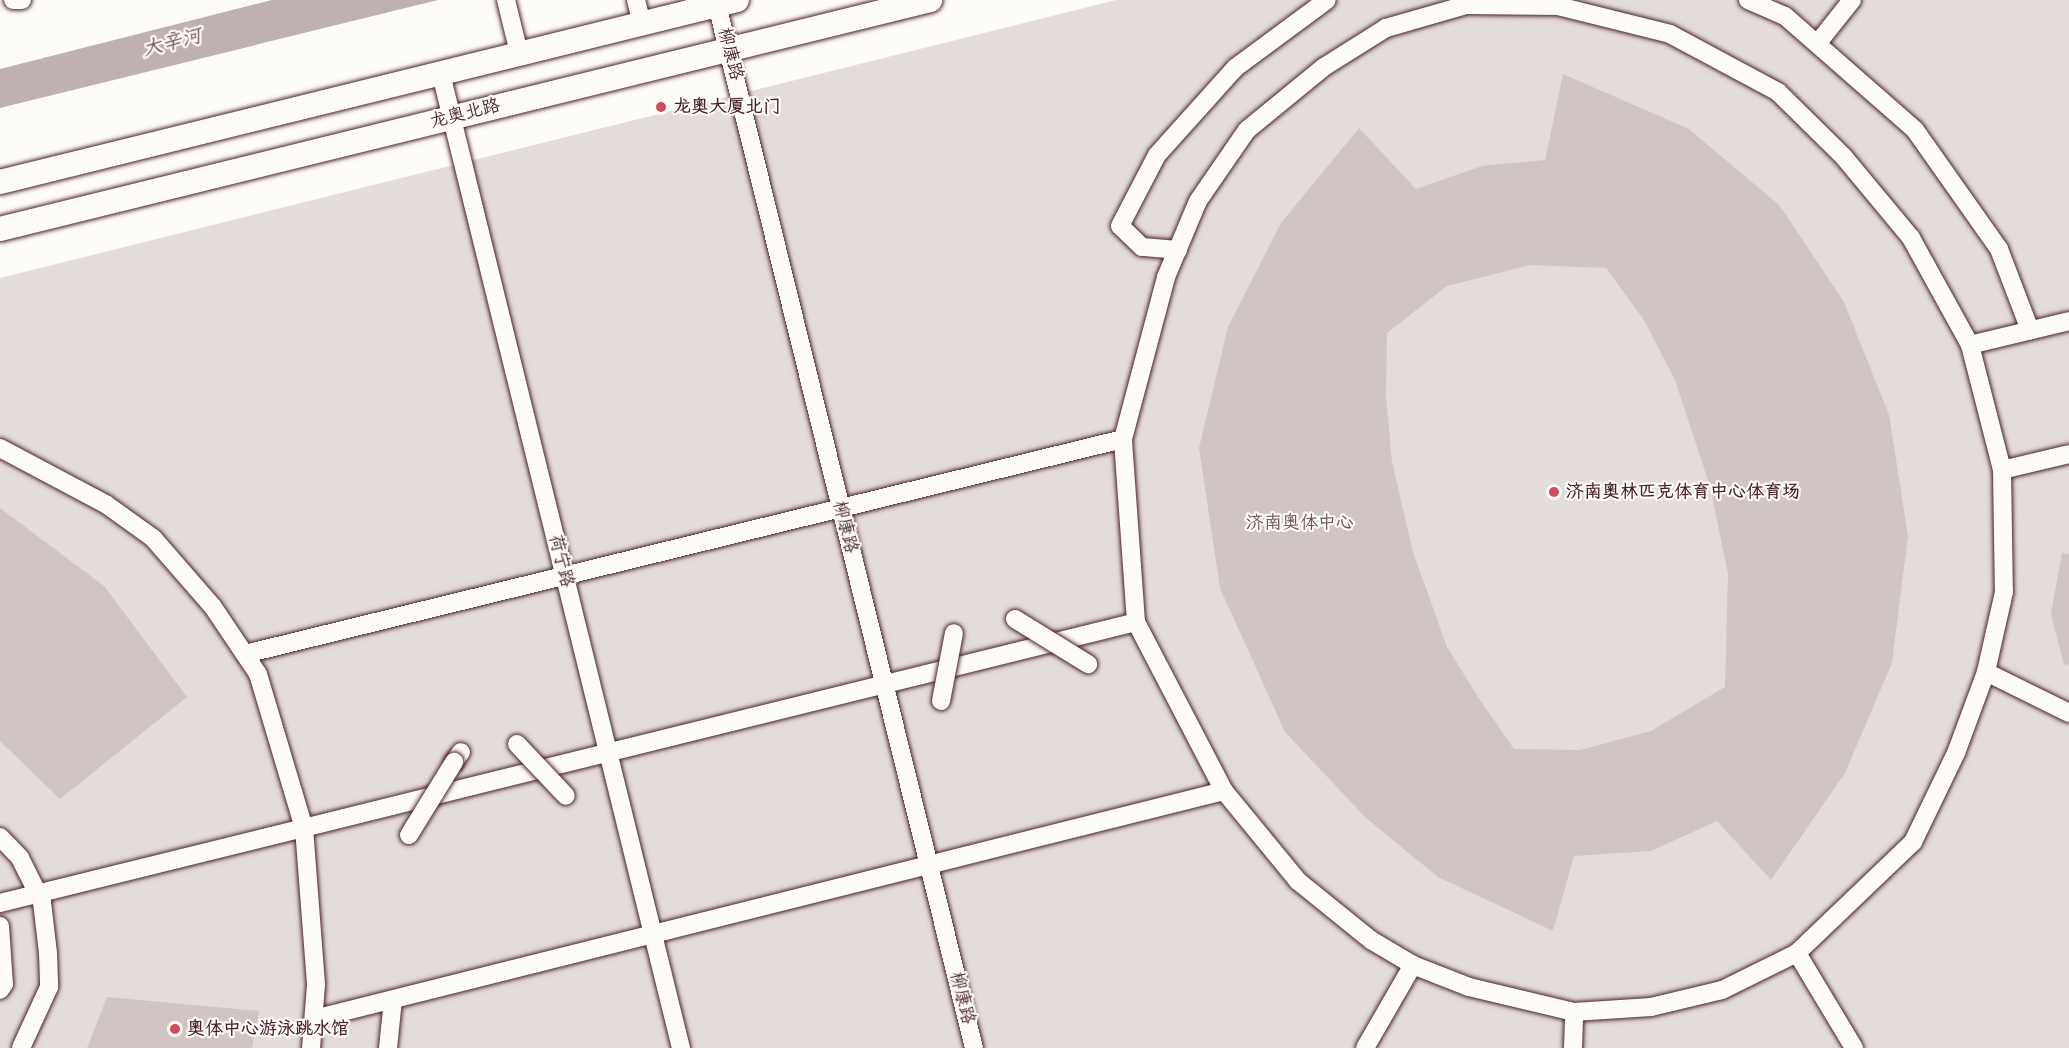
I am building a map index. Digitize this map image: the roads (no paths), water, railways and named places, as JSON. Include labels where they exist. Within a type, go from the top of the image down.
[{"type":"main road","name":"龙奥北路","points":[[0,230],[930,0]]},
{"type":"main road","points":[[0,182],[727,2]]},
{"type":"street","points":[[506,0],[519,53]]},
{"type":"street","points":[[636,0],[642,24]]},
{"type":"street","points":[[1178,250],[1142,247],[1120,226],[1156,155],[1235,68],[1327,0]]},
{"type":"street","points":[[1748,0],[1785,16],[1915,129],[1999,249],[2030,330]]},
{"type":"street","points":[[1817,44],[1852,0]]},
{"type":"street","name":"柳康路","points":[[727,2],[729,49],[974,1048]]},
{"type":"street","points":[[1467,5],[1558,6],[1670,34],[1778,92],[1843,156],[1911,238],[1970,345],[2002,470],[2004,592],[1986,672],[1956,753],[1913,842],[1797,953],[1722,990],[1651,1007],[1574,1012],[1469,987],[1413,965],[1371,940],[1298,881],[1224,791],[1136,622],[1123,439],[1178,250],[1198,201],[1247,130],[1324,67],[1386,28],[1467,5]]},
{"type":"street","name":"荷宁路","points":[[441,74],[681,1048]]},
{"type":"street","points":[[1970,345],[2069,321]]},
{"type":"street","points":[[245,654],[841,511],[1123,439]]},
{"type":"street","points":[[0,448],[108,505],[153,538],[213,607],[258,674],[304,828],[316,985],[311,1048]]},
{"type":"street","points":[[2002,470],[2069,454]]},
{"type":"street","points":[[1013,618],[1088,664]]},
{"type":"street","points":[[0,903],[1136,622]]},
{"type":"street","points":[[941,701],[955,632]]},
{"type":"street","points":[[1986,672],[2069,713]]},
{"type":"street","points":[[515,742],[566,796]]},
{"type":"street","points":[[409,835],[458,757]]},
{"type":"street","points":[[314,1019],[1224,791]]},
{"type":"street","points":[[0,837],[20,858],[38,893],[48,953],[48,987],[21,1048]]},
{"type":"street","points":[[0,926],[4,984],[0,990]]},
{"type":"street","points":[[1797,953],[1854,1048]]},
{"type":"street","points":[[1365,1048],[1413,965]]},
{"type":"street","points":[[388,1048],[393,1000]]},
{"type":"street","points":[[1573,1048],[1574,1012]]},
{"type":"water","name":"大辛河","points":[[272,0],[438,0],[0,108],[0,69]]},
{"type":"place","name":"龙奥大厦北门","points":[[661,107]]},
{"type":"place","name":"济南奥林匹克体育中心体育场","points":[[1554,492]]},
{"type":"place","name":"奥体中心游泳跳水馆","points":[[175,1029]]},
{"type":"park label","name":"济南奥体中心","points":[[1300,523]]}]
